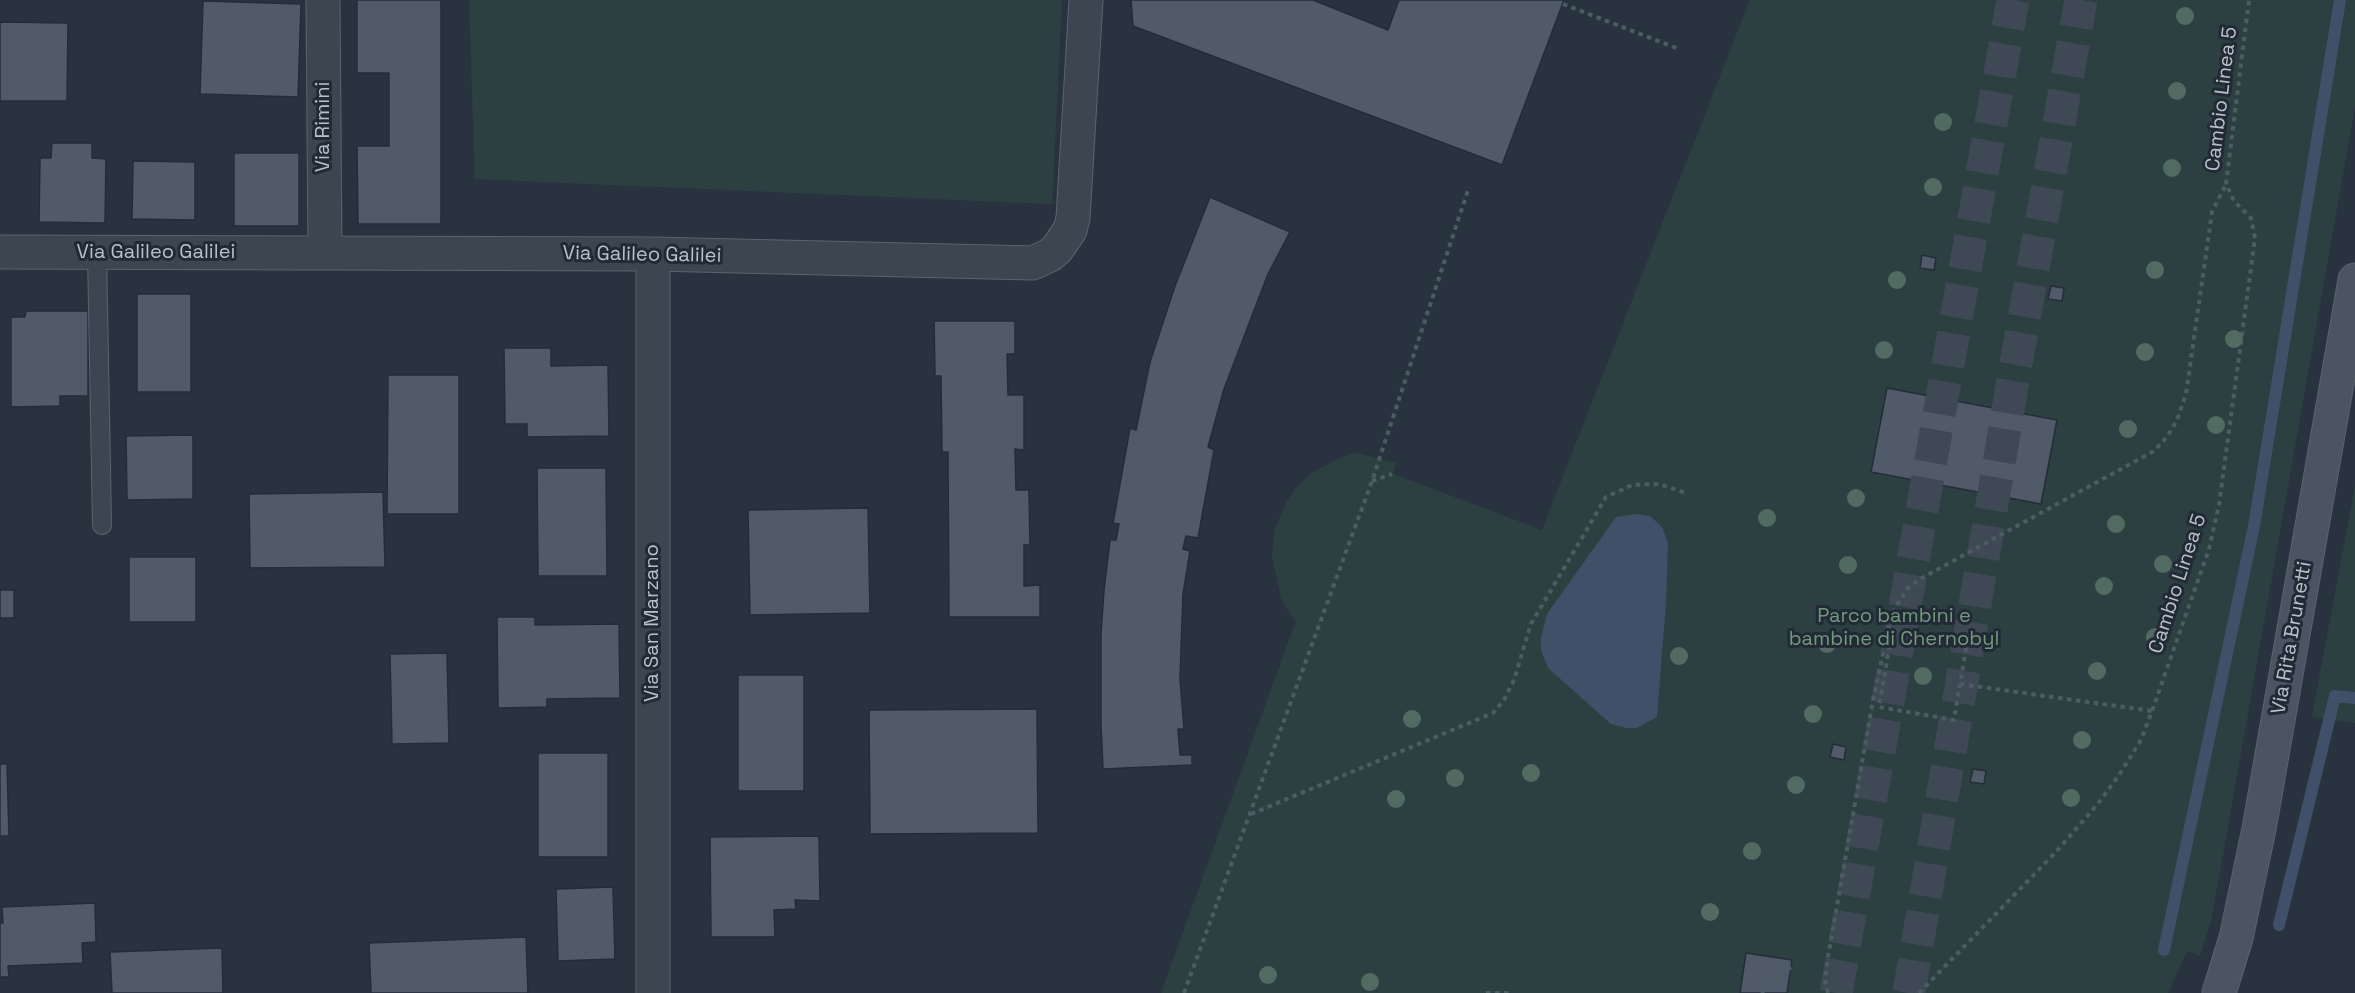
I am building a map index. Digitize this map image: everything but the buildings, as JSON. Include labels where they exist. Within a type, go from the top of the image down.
[{"type":"street","name":"Via Rimini","points":[[323,0],[325,253]]},
{"type":"street","name":"Via Galileo Galilei","points":[[0,252],[653,254],[1023,264],[1042,260],[1058,249],[1065,240],[1073,218],[1085,15]]},
{"type":"street","name":"Via San Marzano","points":[[653,254],[653,993]]},
{"type":"street","name":"Via Rita Brunetti","points":[[2219,993],[2236,938],[2259,829],[2355,279]]},
{"type":"lane","points":[[98,252],[102,525]]},
{"type":"path","name":"Cambio Linea 5","points":[[1919,993],[2055,853],[2120,776],[2141,740],[2209,549],[2219,505],[2255,238],[2251,218],[2234,201],[2226,184],[2249,0]]},
{"type":"path","points":[[1563,4],[1679,49]]},
{"type":"path","points":[[1828,993],[1825,979],[1827,963],[1872,700],[1892,613],[1908,588],[1920,579],[2154,451],[2167,437],[2177,420],[2186,394],[2212,212],[2226,184]]},
{"type":"path","points":[[1184,993],[1372,481],[1469,187]]},
{"type":"path","points":[[1372,481],[1392,474]]},
{"type":"path","points":[[1251,814],[1493,713],[1504,700],[1514,680],[1531,624],[1606,496],[1632,485],[1659,484],[1686,493]]},
{"type":"path","points":[[1892,631],[1967,643],[1960,684],[1954,720],[1879,706],[1892,631]]},
{"type":"path","points":[[1960,684],[2152,711]]},
{"type":"path","points":[[1761,993],[1791,967]]},
{"type":"path","points":[[1486,993],[1510,993]]},
{"type":"green space","points":[[469,0],[1062,0],[1052,204],[475,179]]},
{"type":"green space","name":"Parco bambini e bambine di Chernobyl","points":[[1750,0],[2355,0],[2355,106],[2211,921],[2200,956],[2187,951],[2168,993],[1161,993],[1296,621],[1282,602],[1272,556],[1274,532],[1284,507],[1296,487],[1312,473],[1338,459],[1356,453],[1396,463],[1393,474],[1542,530]]},
{"type":"green space","points":[[2355,486],[2355,723],[2312,717]]},
{"type":"water","points":[[1637,514],[1650,516],[1662,527],[1668,543],[1666,602],[1657,717],[1637,728],[1626,728],[1611,724],[1548,668],[1541,650],[1541,638],[1547,614],[1616,517]]},
{"type":"waterway","points":[[2164,950],[2254,526],[2340,0]]},
{"type":"waterway","points":[[2279,925],[2335,696],[2355,698]]},
{"type":"tunnel","points":[[1836,993],[2013,0]]},
{"type":"tunnel","points":[[1909,993],[2014,375],[2081,0]]}]
